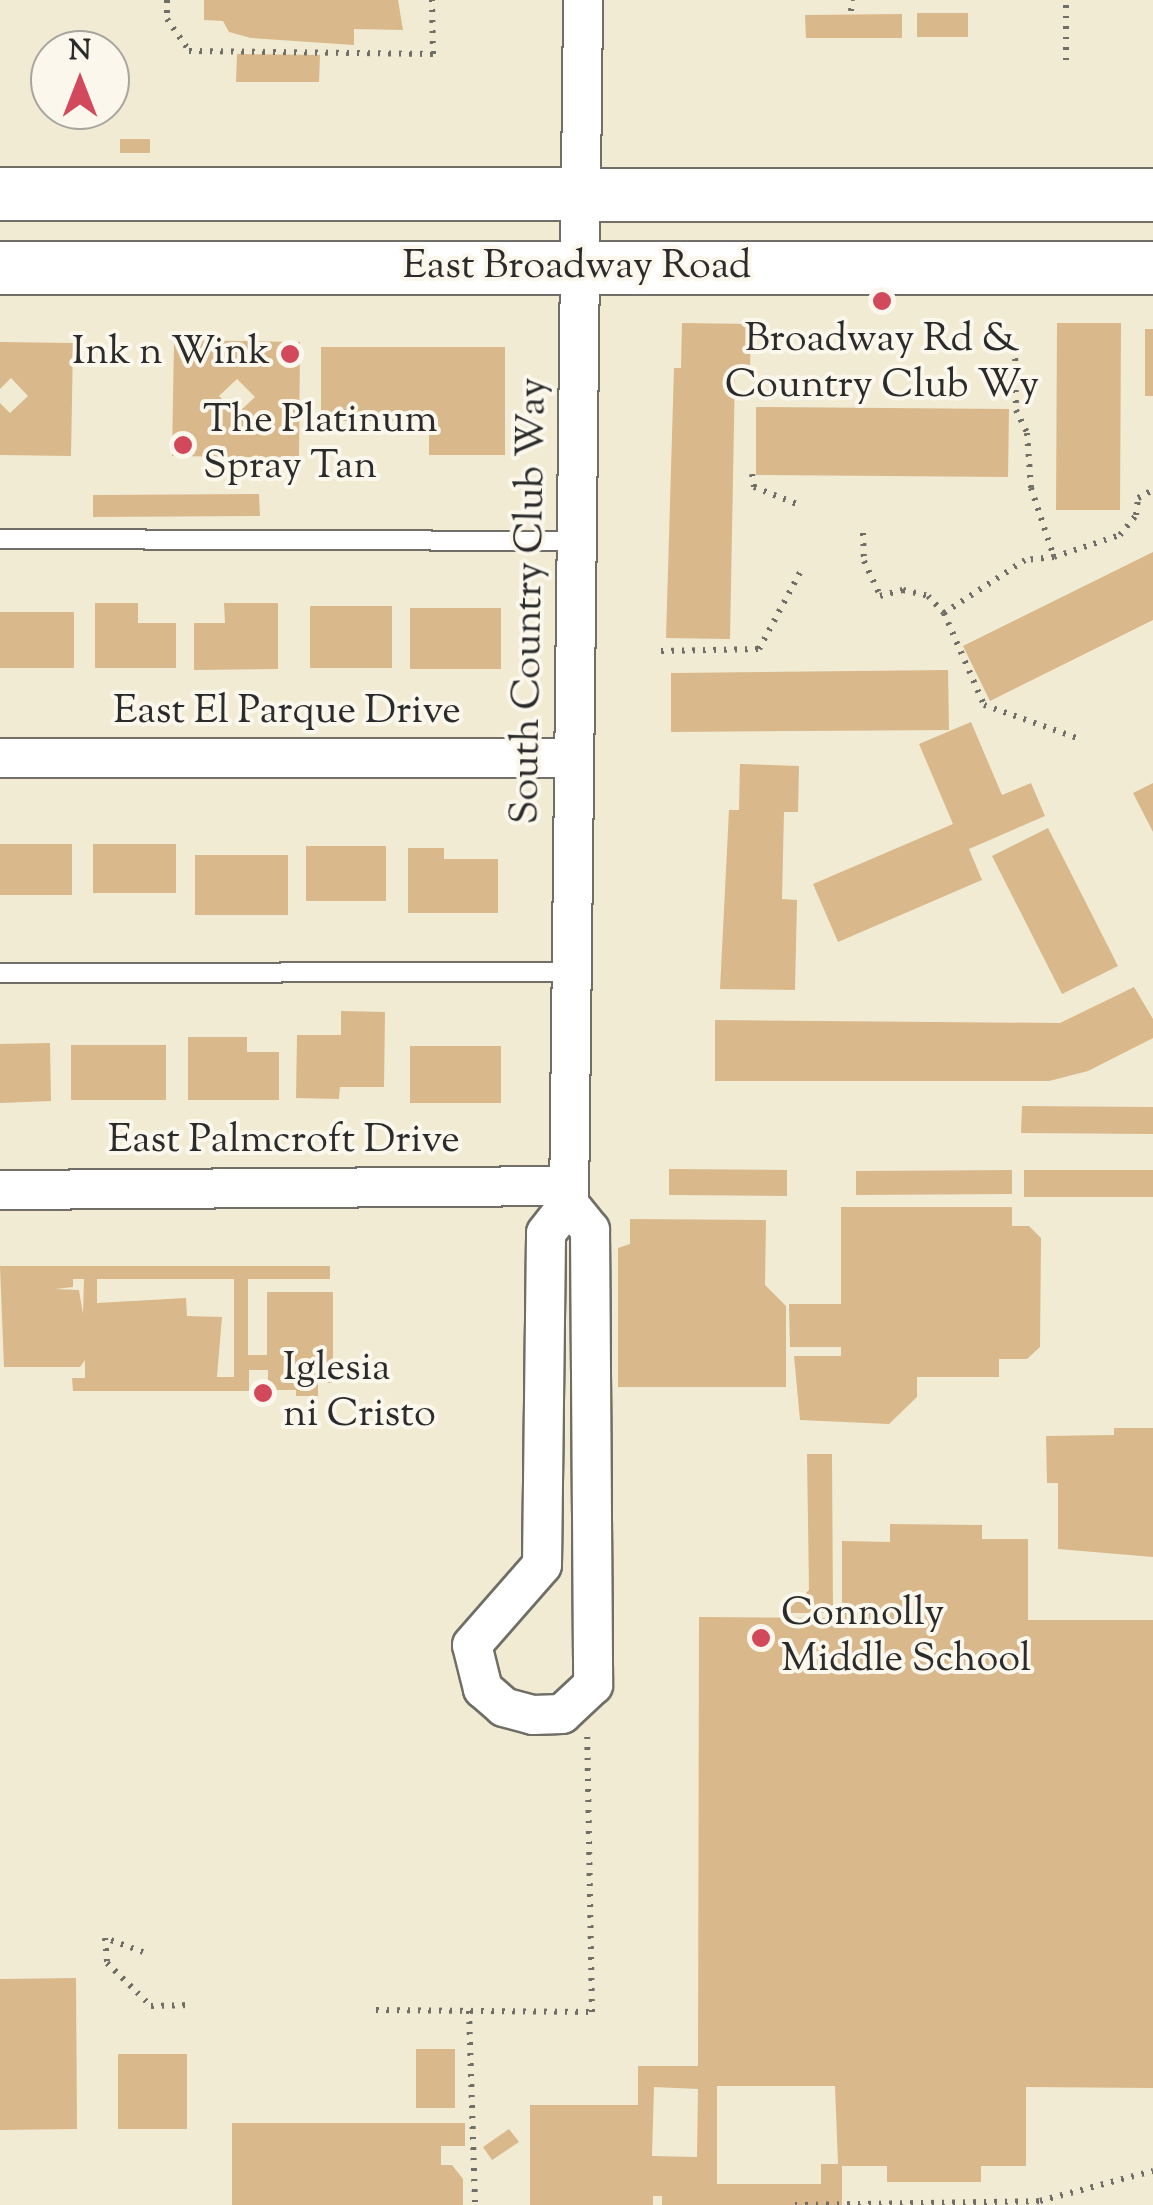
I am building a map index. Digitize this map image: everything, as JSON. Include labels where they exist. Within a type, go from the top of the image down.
[{"type":"main road","name":"East Broadway Road","points":[[0,194],[1153,195]]},
{"type":"main road","name":"East Broadway Road","points":[[0,268],[1153,268]]},
{"type":"street","name":"South Country Club Way","points":[[569,1195],[590,1230],[593,1685],[562,1714],[533,1714],[504,1707],[483,1689],[472,1645],[542,1565],[546,1233],[569,1195],[584,195],[583,0]]},
{"type":"street","name":"East El Parque Drive","points":[[0,758],[574,758]]},
{"type":"street","name":"East Palmcroft Drive","points":[[0,1190],[569,1195]]},
{"type":"lane","points":[[0,539],[577,541]]},
{"type":"lane","points":[[0,973],[571,972]]},
{"type":"path","points":[[167,0],[167,19],[189,52],[433,54],[432,0]]},
{"type":"path","points":[[851,12],[852,0]]},
{"type":"path","points":[[1066,0],[1066,60]]},
{"type":"path","points":[[1015,348],[1016,410],[1028,433],[1031,488],[1054,557]]},
{"type":"path","points":[[752,474],[754,487],[802,506]]},
{"type":"path","points":[[944,613],[1024,560],[1096,548],[1120,535],[1136,515],[1138,498],[1153,490]]},
{"type":"path","points":[[864,533],[864,561],[880,596],[903,590],[928,596],[944,613],[984,705],[1076,738]]},
{"type":"path","points":[[661,651],[759,649],[804,567]]},
{"type":"path","points":[[376,2010],[592,2012],[587,1734]]},
{"type":"path","points":[[143,1952],[105,1938],[107,1963],[151,2006],[191,2005]]},
{"type":"path","points":[[469,2011],[475,2205]]},
{"type":"path","points":[[795,2205],[1040,2201],[1153,2171]]},
{"type":"building","points":[[204,0],[398,0],[403,30],[354,29],[354,45],[251,38],[229,32],[223,21],[204,20]]},
{"type":"building","points":[[917,13],[968,13],[968,37],[917,37]]},
{"type":"building","points":[[902,14],[902,38],[806,38],[805,15]]},
{"type":"building","points":[[237,54],[320,55],[319,82],[236,82]]},
{"type":"building","points":[[120,139],[150,139],[150,153],[120,153]]},
{"type":"building","points":[[682,323],[751,324],[750,370],[735,370],[730,639],[666,638],[674,368],[681,368]]},
{"type":"building","points":[[1057,323],[1121,323],[1120,510],[1056,510]]},
{"type":"building","points":[[1145,329],[1153,329],[1153,396],[1145,396]]},
{"type":"building","points":[[174,340],[300,342],[299,458],[172,456]],"holes":[[[237,379],[255,397],[237,414],[219,396]]]},
{"type":"building","points":[[0,342],[73,343],[71,456],[0,455],[0,403],[10,413],[28,396],[11,378],[0,389]]},
{"type":"building","points":[[321,347],[505,347],[505,455],[429,455],[429,421],[321,421]]},
{"type":"building","points":[[756,407],[1009,409],[1008,477],[756,475]]},
{"type":"building","points":[[259,494],[260,516],[93,517],[93,495]]},
{"type":"building","points":[[1153,552],[1153,620],[990,701],[963,646]]},
{"type":"building","points":[[95,603],[138,603],[138,623],[176,623],[176,668],[95,668]]},
{"type":"building","points":[[224,603],[278,603],[278,669],[194,670],[194,623],[225,623]]},
{"type":"building","points":[[310,606],[392,606],[392,668],[310,668]]},
{"type":"building","points":[[410,608],[501,608],[501,669],[410,669]]},
{"type":"building","points":[[0,612],[74,612],[74,668],[0,668]]},
{"type":"building","points":[[948,670],[949,730],[671,732],[671,673]]},
{"type":"building","points":[[971,722],[1002,795],[1031,783],[1045,816],[969,849],[982,880],[838,942],[813,884],[953,824],[919,744]]},
{"type":"building","points":[[740,764],[799,766],[798,812],[784,812],[782,899],[797,900],[795,990],[720,989],[729,810],[739,810]]},
{"type":"building","points":[[1153,783],[1153,832],[1133,793]]},
{"type":"building","points":[[1048,828],[1118,966],[1062,994],[992,856]]},
{"type":"building","points":[[0,844],[72,844],[72,895],[0,895]]},
{"type":"building","points":[[93,844],[176,844],[176,893],[93,893]]},
{"type":"building","points":[[306,846],[386,846],[386,901],[306,901]]},
{"type":"building","points":[[408,848],[444,848],[444,859],[498,859],[498,913],[408,913]]},
{"type":"building","points":[[195,855],[288,855],[288,915],[195,915]]},
{"type":"building","points":[[1134,987],[1153,1019],[1153,1038],[1088,1071],[1049,1081],[715,1081],[715,1020],[1060,1023]]},
{"type":"building","points":[[341,1011],[385,1012],[384,1087],[340,1087],[339,1099],[296,1098],[297,1035],[341,1035]]},
{"type":"building","points":[[188,1037],[247,1037],[247,1052],[279,1052],[279,1100],[188,1100]]},
{"type":"building","points":[[50,1043],[51,1101],[0,1103],[0,1044]]},
{"type":"building","points":[[71,1045],[166,1045],[166,1100],[71,1100]]},
{"type":"building","points":[[410,1046],[501,1046],[501,1103],[410,1103]]},
{"type":"building","points":[[1022,1106],[1153,1107],[1153,1134],[1021,1133]]},
{"type":"building","points":[[669,1169],[787,1170],[787,1196],[669,1195]]},
{"type":"building","points":[[1012,1170],[1012,1194],[856,1195],[856,1171]]},
{"type":"building","points":[[1024,1170],[1153,1170],[1153,1197],[1024,1197]]},
{"type":"building","points":[[841,1207],[1012,1207],[1012,1226],[1029,1226],[1041,1238],[1040,1347],[1027,1359],[999,1359],[999,1377],[917,1377],[917,1397],[889,1424],[800,1420],[794,1356],[841,1356],[841,1347],[790,1347],[789,1304],[841,1304]]},
{"type":"building","points":[[630,1219],[766,1220],[765,1285],[786,1306],[786,1387],[618,1387],[618,1248],[630,1244]]},
{"type":"building","points":[[0,1266],[330,1266],[330,1279],[248,1279],[248,1355],[267,1355],[267,1292],[333,1292],[333,1383],[318,1383],[318,1396],[296,1396],[296,1390],[268,1390],[268,1370],[249,1370],[249,1391],[73,1391],[72,1378],[85,1378],[85,1360],[80,1367],[4,1367]],"holes":[[[73,1279],[84,1279],[83,1314],[79,1290],[55,1289],[73,1287]],[[97,1279],[234,1279],[234,1377],[217,1377],[222,1317],[187,1316],[186,1298],[97,1303]]]},
{"type":"building","points":[[1114,1428],[1153,1428],[1153,1557],[1058,1549],[1058,1483],[1047,1483],[1046,1436],[1114,1435]]},
{"type":"building","points":[[807,1454],[832,1454],[833,1613],[784,1613],[809,1590]]},
{"type":"building","points":[[890,1524],[982,1525],[982,1539],[1028,1539],[1028,1620],[1153,1620],[1153,2088],[1026,2087],[1026,2166],[981,2166],[981,2182],[887,2182],[887,2166],[842,2166],[842,2205],[662,2205],[662,2196],[653,2196],[653,2205],[530,2205],[530,2105],[638,2105],[638,2066],[698,2066],[699,1617],[842,1618],[842,1541],[890,1542]],"holes":[[[717,2086],[835,2086],[838,2164],[821,2164],[821,2184],[717,2184]],[[654,2087],[698,2089],[697,2157],[652,2156]]]},
{"type":"building","points":[[76,1978],[77,2129],[0,2130],[0,1979]]},
{"type":"building","points":[[416,2049],[455,2049],[455,2108],[416,2108]]},
{"type":"building","points":[[118,2054],[187,2054],[187,2129],[118,2129]]},
{"type":"building","points":[[232,2123],[465,2123],[465,2146],[441,2146],[441,2165],[452,2165],[463,2179],[463,2205],[232,2205]]},
{"type":"building","points":[[509,2129],[519,2142],[492,2160],[483,2147]]},
{"type":"place","name":"Broadway Rd & Country Club Wy","points":[[882,301]]},
{"type":"place","name":"Ink n Wink","points":[[290,354]]},
{"type":"place","name":"The Platinum Spray Tan","points":[[183,445]]},
{"type":"place","name":"Iglesia ni Cristo","points":[[263,1393]]},
{"type":"place","name":"Connolly Middle School","points":[[761,1638]]}]
